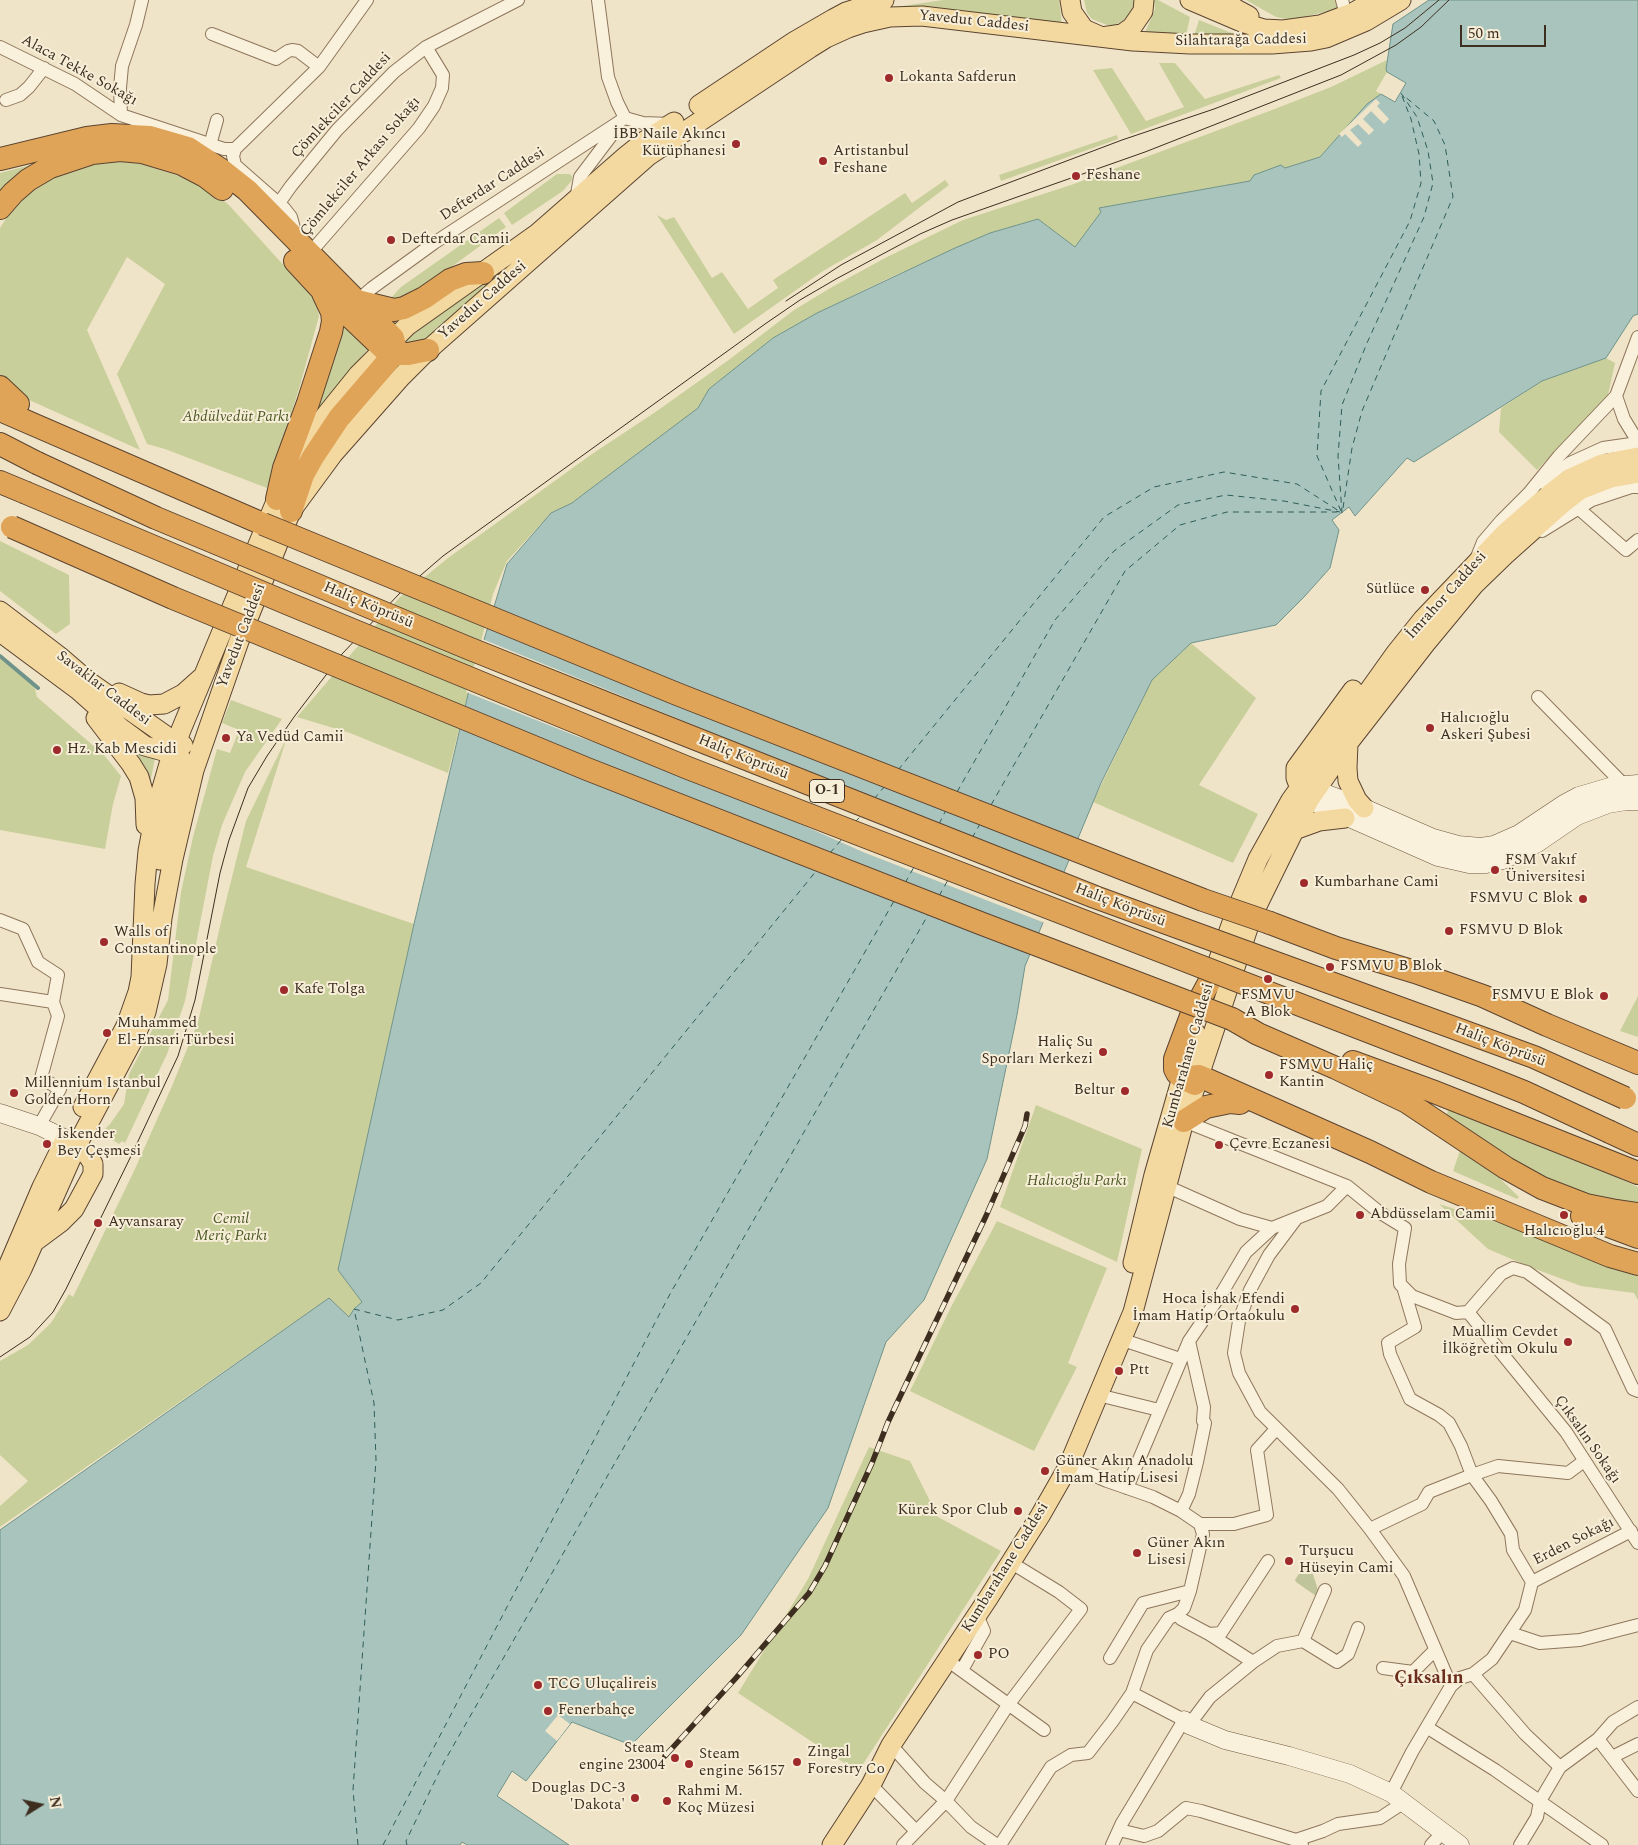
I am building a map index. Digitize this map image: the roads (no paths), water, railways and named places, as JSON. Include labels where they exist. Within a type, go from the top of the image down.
[{"type":"highway","points":[[0,159],[80,140],[112,135],[150,137],[170,142],[202,156],[247,190],[357,301],[390,347]]},
{"type":"highway","points":[[0,208],[28,180],[50,167],[70,159],[92,153],[120,150],[160,156],[182,164],[205,176],[221,188],[259,222],[320,288],[390,347],[408,354],[428,350]]},
{"type":"highway","points":[[357,301],[394,310],[404,308],[424,298],[450,280],[466,274],[483,273]]},
{"type":"highway","points":[[284,505],[284,468],[316,379],[333,321],[327,299],[320,288]]},
{"type":"highway","points":[[284,505],[313,456],[390,347]]},
{"type":"highway","points":[[0,387],[6,403],[65,438],[263,524],[677,694],[910,786],[1203,900],[1336,948],[1415,972],[1483,996],[1546,1025],[1638,1063]]},
{"type":"highway","name":"Haliç Köprüsü","points":[[0,444],[37,464],[122,503],[468,648],[1104,901],[1534,1057],[1631,1101]]},
{"type":"highway","name":"Haliç Köprüsü","points":[[0,482],[298,608],[688,768],[1489,1078],[1524,1092],[1638,1145]]},
{"type":"highway","points":[[4,523],[173,598],[587,768],[999,930],[1232,1019],[1432,1091],[1638,1173]]},
{"type":"highway","points":[[1211,980],[1191,1016],[1175,1059],[1174,1069],[1240,1103],[1392,1170],[1410,1172]]},
{"type":"highway","points":[[1483,996],[1525,1006],[1581,1028],[1638,1047]]},
{"type":"highway","points":[[1232,1019],[1258,1034],[1407,1102],[1506,1168],[1557,1195],[1601,1208],[1638,1214]]},
{"type":"highway","points":[[1193,1080],[1370,1152],[1410,1172],[1610,1256],[1638,1264]]},
{"type":"highway","points":[[1184,1121],[1206,1107],[1230,1102],[1240,1103]]},
{"type":"highway","points":[[1557,1195],[1565,1206],[1574,1213],[1638,1238]]},
{"type":"main road","name":"Yavedut Caddesi","points":[[390,347],[422,314],[538,233],[632,151],[795,41],[846,12],[884,0]]},
{"type":"main road","points":[[1070,0],[1072,12],[1084,29],[1102,37],[1122,34],[1132,27],[1144,10],[1144,0]]},
{"type":"main road","name":"Silahtarağa Caddesi","points":[[1190,0],[1244,24],[1283,30],[1320,24],[1344,7],[1375,0]]},
{"type":"main road","points":[[1223,0],[1246,15],[1283,30]]},
{"type":"main road","name":"Silahtarağa Caddesi","points":[[1102,37],[1190,44],[1262,44],[1311,41],[1345,31],[1401,0]]},
{"type":"main road","name":"Yavedut Caddesi","points":[[284,505],[300,501],[324,465],[348,435],[428,350],[641,161],[826,38],[848,28],[876,20],[904,16],[922,16],[1102,37]]},
{"type":"main road","name":"İmrahor Caddesi","points":[[1638,457],[1602,464],[1569,479],[1504,534],[1423,619],[1395,654],[1365,674],[1296,768],[1296,778],[1308,793],[1474,585],[1505,555],[1580,490],[1611,478],[1638,473]]},
{"type":"main road","name":"Yavedut Caddesi","points":[[148,851],[156,809],[174,747],[284,505]]},
{"type":"main road","name":"Yavedut Caddesi","points":[[162,918],[177,841],[194,770],[284,505]]},
{"type":"main road","name":"Savaklar Caddesi","points":[[0,611],[59,656],[88,681],[165,735],[174,747],[160,751],[145,746],[122,729],[77,689],[0,632]]},
{"type":"main road","points":[[59,656],[126,697],[149,705],[164,704],[173,700],[191,687],[208,669]]},
{"type":"main road","points":[[0,1311],[10,1295],[32,1244],[71,1142],[126,1026],[134,1005],[141,977],[148,851],[145,798],[138,777],[77,689]]},
{"type":"main road","points":[[0,1285],[42,1186],[132,1043],[146,1012],[157,964],[162,918],[159,892],[160,858],[182,762],[174,747],[196,738],[208,727]]},
{"type":"main road","points":[[1349,742],[1346,768],[1348,781],[1357,800],[1364,808]]},
{"type":"main road","points":[[1308,793],[1364,808],[1445,842],[1481,847],[1494,845],[1518,834],[1579,796],[1597,790],[1631,784]]},
{"type":"main road","points":[[1308,793],[1345,818],[1438,857],[1469,864],[1486,864],[1503,860],[1521,852],[1577,816],[1617,802],[1638,801]]},
{"type":"main road","name":"Kumbarahane Caddesi","points":[[1120,1339],[1143,1218],[1252,916],[1294,830],[1308,793]]},
{"type":"main road","name":"Kumbarahane Caddesi","points":[[1211,980],[1235,914],[1258,859],[1291,800],[1308,793]]},
{"type":"main road","points":[[1294,830],[1319,821],[1345,818]]},
{"type":"main road","name":"Kumbarahane Caddesi","points":[[832,1845],[871,1785],[891,1745],[954,1665],[977,1615],[1040,1516],[1068,1467],[1120,1339],[1133,1312],[1184,1121],[1193,1080]]},
{"type":"main road","points":[[0,1113],[39,1126],[71,1142],[89,1157],[92,1164],[93,1174],[74,1209],[61,1222],[32,1244]]},
{"type":"main road","points":[[1186,1722],[1225,1740],[1290,1756],[1350,1774],[1397,1798],[1436,1839],[1460,1845]]},
{"type":"street","points":[[121,115],[120,88],[122,66],[136,25],[142,0]]},
{"type":"street","points":[[293,237],[294,228],[291,217],[279,203],[235,165],[233,156],[235,149],[319,67],[367,0]]},
{"type":"street","name":"Çömlekciler Caddesi","points":[[279,203],[337,130],[394,72],[426,47],[518,0]]},
{"type":"street","points":[[598,0],[608,77],[625,118],[643,123],[671,124]]},
{"type":"street","points":[[212,34],[276,59],[288,51],[298,51],[319,67]]},
{"type":"street","name":"Alaca Tekke Sokağı","points":[[0,47],[75,84],[121,115],[210,145],[224,149],[235,149]]},
{"type":"street","name":"Çömlekciler Arkası Sokağı","points":[[309,254],[419,128],[434,106],[442,88],[443,76],[426,47]]},
{"type":"street","points":[[6,100],[20,95],[44,68]]},
{"type":"street","points":[[576,200],[580,177],[625,118]]},
{"type":"street","name":"Defterdar Caddesi","points":[[357,301],[428,248],[625,118]]},
{"type":"street","points":[[210,145],[217,120]]},
{"type":"street","points":[[1474,565],[1483,542],[1559,456],[1616,396],[1638,337]]},
{"type":"street","points":[[1528,493],[1570,463],[1603,448],[1638,443],[1624,419],[1616,396]]},
{"type":"street","points":[[1505,555],[1578,508],[1631,487],[1638,487]]},
{"type":"street","points":[[1578,508],[1626,550],[1638,540]]},
{"type":"street","points":[[1538,697],[1631,784]]},
{"type":"street","points":[[0,920],[23,929],[38,962],[58,975],[53,1002],[58,1016],[41,1078],[60,1089],[39,1126]]},
{"type":"street","points":[[0,994],[53,1002]]},
{"type":"street","points":[[1184,1121],[1346,1186],[1379,1212],[1405,1228],[1398,1264],[1400,1284],[1412,1296],[1456,1313],[1468,1312],[1501,1274],[1513,1268],[1526,1272],[1605,1329],[1633,1389],[1638,1390]]},
{"type":"street","points":[[1166,1186],[1240,1219],[1272,1228]]},
{"type":"street","points":[[1127,1488],[1189,1341],[1223,1291],[1246,1252],[1272,1228],[1327,1206],[1346,1186]]},
{"type":"street","points":[[1298,1217],[1269,1255],[1250,1290],[1240,1321],[1234,1353],[1239,1373],[1260,1412],[1338,1489],[1404,1576],[1451,1686]]},
{"type":"street","points":[[1119,1830],[1144,1836],[1158,1831],[1186,1808],[1299,1842],[1338,1824],[1380,1818],[1397,1798],[1412,1752],[1428,1728],[1451,1686],[1460,1678],[1473,1674],[1492,1659],[1525,1610],[1532,1582],[1513,1550],[1511,1534],[1472,1474],[1449,1423],[1410,1400],[1390,1354],[1388,1343],[1415,1327],[1403,1287]]},
{"type":"street","name":"Çıksalın Sokağı","points":[[1468,1312],[1566,1432],[1638,1543]]},
{"type":"street","points":[[1120,1339],[1180,1359]]},
{"type":"street","points":[[1181,1511],[1189,1494],[1198,1462],[1204,1423],[1202,1421],[1204,1407],[1189,1341]]},
{"type":"street","points":[[1098,1395],[1159,1410]]},
{"type":"street","points":[[1068,1467],[1082,1470],[1153,1497],[1181,1511],[1200,1524],[1234,1524],[1267,1515],[1258,1450],[1276,1429]]},
{"type":"street","points":[[1370,1529],[1422,1504],[1429,1492],[1472,1474],[1498,1466],[1568,1473],[1584,1461]]},
{"type":"street","points":[[891,1745],[925,1783],[946,1801],[970,1827],[999,1845],[1051,1767],[1071,1755],[1088,1753],[1132,1693],[1147,1650],[1169,1618],[1178,1614],[1184,1608],[1190,1591],[1203,1534],[1200,1524]]},
{"type":"street","name":"Erden Sokağı","points":[[1532,1582],[1630,1531]]},
{"type":"street","points":[[1209,1634],[1221,1633],[1268,1561]]},
{"type":"street","points":[[903,1845],[946,1801],[1008,1706],[1081,1609],[1059,1592],[1010,1562]]},
{"type":"street","points":[[1303,1640],[1325,1590]]},
{"type":"street","points":[[1110,1658],[1143,1603],[1190,1591]]},
{"type":"street","points":[[1178,1614],[1181,1619],[1209,1634],[1252,1662]]},
{"type":"street","points":[[1510,1632],[1540,1643],[1580,1640],[1638,1625]]},
{"type":"street","points":[[1112,1845],[1122,1823],[1186,1722],[1210,1697],[1252,1662],[1278,1646],[1303,1640],[1337,1662],[1348,1654],[1358,1628]]},
{"type":"street","points":[[1383,1668],[1413,1672],[1435,1650]]},
{"type":"street","points":[[954,1665],[1008,1706],[1044,1730]]},
{"type":"street","points":[[1473,1674],[1525,1734],[1560,1767]]},
{"type":"street","points":[[1132,1693],[1186,1722]]},
{"type":"street","points":[[1520,1845],[1537,1816],[1540,1801],[1560,1767],[1598,1739],[1613,1722],[1638,1707]]},
{"type":"street","points":[[1428,1728],[1540,1801],[1602,1845]]},
{"type":"street","points":[[1598,1739],[1638,1790]]},
{"type":"street","points":[[1612,1757],[1638,1744]]},
{"type":"street","points":[[871,1785],[916,1831]]},
{"type":"water","points":[[1429,0],[1638,0],[1638,314],[1633,316],[1606,358],[1542,381],[1414,462],[1407,458],[1355,516],[1349,507],[1332,520],[1339,530],[1330,568],[1276,625],[1191,643],[1152,680],[1101,783],[1025,966],[1017,1015],[987,1159],[924,1300],[886,1342],[828,1508],[741,1635],[631,1745],[572,1722],[526,1781],[512,1771],[497,1796],[569,1845],[467,1845],[462,1842],[460,1845],[0,1845],[0,1530],[329,1298],[349,1317],[362,1302],[338,1270],[414,924],[470,686],[507,564],[551,513],[572,503],[698,408],[709,389],[773,338],[817,313],[990,233],[1038,219],[1075,247],[1101,212],[1099,208],[1250,181],[1254,175],[1281,165],[1285,168],[1320,157],[1367,104],[1381,94],[1395,102],[1406,83],[1387,72],[1386,69],[1393,24]]},
{"type":"waterway","points":[[0,656],[38,688]]},
{"type":"tram line","points":[[786,301],[841,265],[958,202],[1122,140],[1214,109],[1354,55],[1380,43],[1405,28],[1439,0]]},
{"type":"tram line","points":[[0,1357],[30,1337],[53,1312],[132,1154],[178,1056],[195,1000],[220,873],[229,840],[248,788],[294,717],[342,654],[399,594],[443,556],[765,324],[800,300],[836,279],[920,234],[952,220],[1145,152],[1341,75],[1396,45],[1421,27],[1449,0]]},
{"type":"railway","points":[[665,1756],[736,1678],[809,1593],[825,1566],[872,1463],[888,1422],[986,1216],[1025,1126],[1027,1114]]},
{"type":"place","name":"Lokanta Safderun","points":[[889,78]]},
{"type":"place","name":"İBB Naile Akıncı Kütüphanesi","points":[[736,144]]},
{"type":"place","name":"Artistanbul Feshane","points":[[823,161]]},
{"type":"place","name":"Feshane","points":[[1076,176]]},
{"type":"place","name":"Defterdar Camii","points":[[391,240]]},
{"type":"place","name":"Sütlüce","points":[[1425,590]]},
{"type":"place","name":"Halıcıoğlu Askeri Şubesi","points":[[1430,728]]},
{"type":"place","name":"Ya Vedüd Camii","points":[[226,738]]},
{"type":"place","name":"Hz. Kab Mescidi","points":[[57,750]]},
{"type":"place","name":"FSM Vakıf Üniversitesi","points":[[1495,870]]},
{"type":"place","name":"Kumbarhane Cami","points":[[1304,883]]},
{"type":"place","name":"FSMVU C Blok","points":[[1583,899]]},
{"type":"place","name":"FSMVU D Blok","points":[[1449,931]]},
{"type":"place","name":"Walls of Constantinople","points":[[104,942]]},
{"type":"place","name":"FSMVU B Blok","points":[[1330,967]]},
{"type":"place","name":"FSMVU A Blok","points":[[1268,979]]},
{"type":"place","name":"Kafe Tolga","points":[[284,990]]},
{"type":"place","name":"FSMVU E Blok","points":[[1604,996]]},
{"type":"place","name":"Muhammed El-Ensari Türbesi","points":[[107,1033]]},
{"type":"place","name":"Haliç Su Sporları Merkezi","points":[[1103,1052]]},
{"type":"place","name":"FSMVU Haliç Kantin","points":[[1269,1075]]},
{"type":"place","name":"Beltur","points":[[1125,1091]]},
{"type":"place","name":"Millennium Istanbul Golden Horn","points":[[14,1093]]},
{"type":"place","name":"İskender Bey Çeşmesi","points":[[47,1144]]},
{"type":"place","name":"Çevre Eczanesi","points":[[1219,1145]]},
{"type":"place","name":"Abdüsselam Camii","points":[[1360,1215]]},
{"type":"place","name":"Halıcıoğlu 4","points":[[1564,1215]]},
{"type":"place","name":"Ayvansaray","points":[[98,1223]]},
{"type":"place","name":"Hoca İshak Efendi İmam Hatip Ortaokulu","points":[[1295,1309]]},
{"type":"place","name":"Muallim Cevdet İlköğretim Okulu","points":[[1568,1342]]},
{"type":"place","name":"Ptt","points":[[1119,1371]]},
{"type":"place","name":"Güner Akın Anadolu İmam Hatip Lisesi","points":[[1045,1471]]},
{"type":"place","name":"Kürek Spor Club","points":[[1018,1511]]},
{"type":"place","name":"Güner Akın Lisesi","points":[[1137,1553]]},
{"type":"place","name":"Turşucu Hüseyin Cami","points":[[1289,1561]]},
{"type":"place","name":"PO","points":[[978,1655]]},
{"type":"place","name":"TCG Uluçalireis","points":[[538,1685]]},
{"type":"place","name":"Fenerbahçe","points":[[548,1711]]},
{"type":"place","name":"Steam engine 23004","points":[[675,1758]]},
{"type":"place","name":"Zingal Forestry Co","points":[[797,1762]]},
{"type":"place","name":"Steam engine 56157","points":[[689,1764]]},
{"type":"place","name":"Douglas DC-3 'Dakota'","points":[[635,1798]]},
{"type":"place","name":"Rahmi M. Koç Müzesi","points":[[667,1801]]},
{"type":"district","name":"Çıksalın","points":[[1429,1679]]},
{"type":"park label","name":"Abdülvedüt Parkı","points":[[236,418]]},
{"type":"park label","name":"Halıcıoğlu Parkı","points":[[1077,1182]]},
{"type":"park label","name":"Cemil Meriç Parkı","points":[[231,1228]]}]
